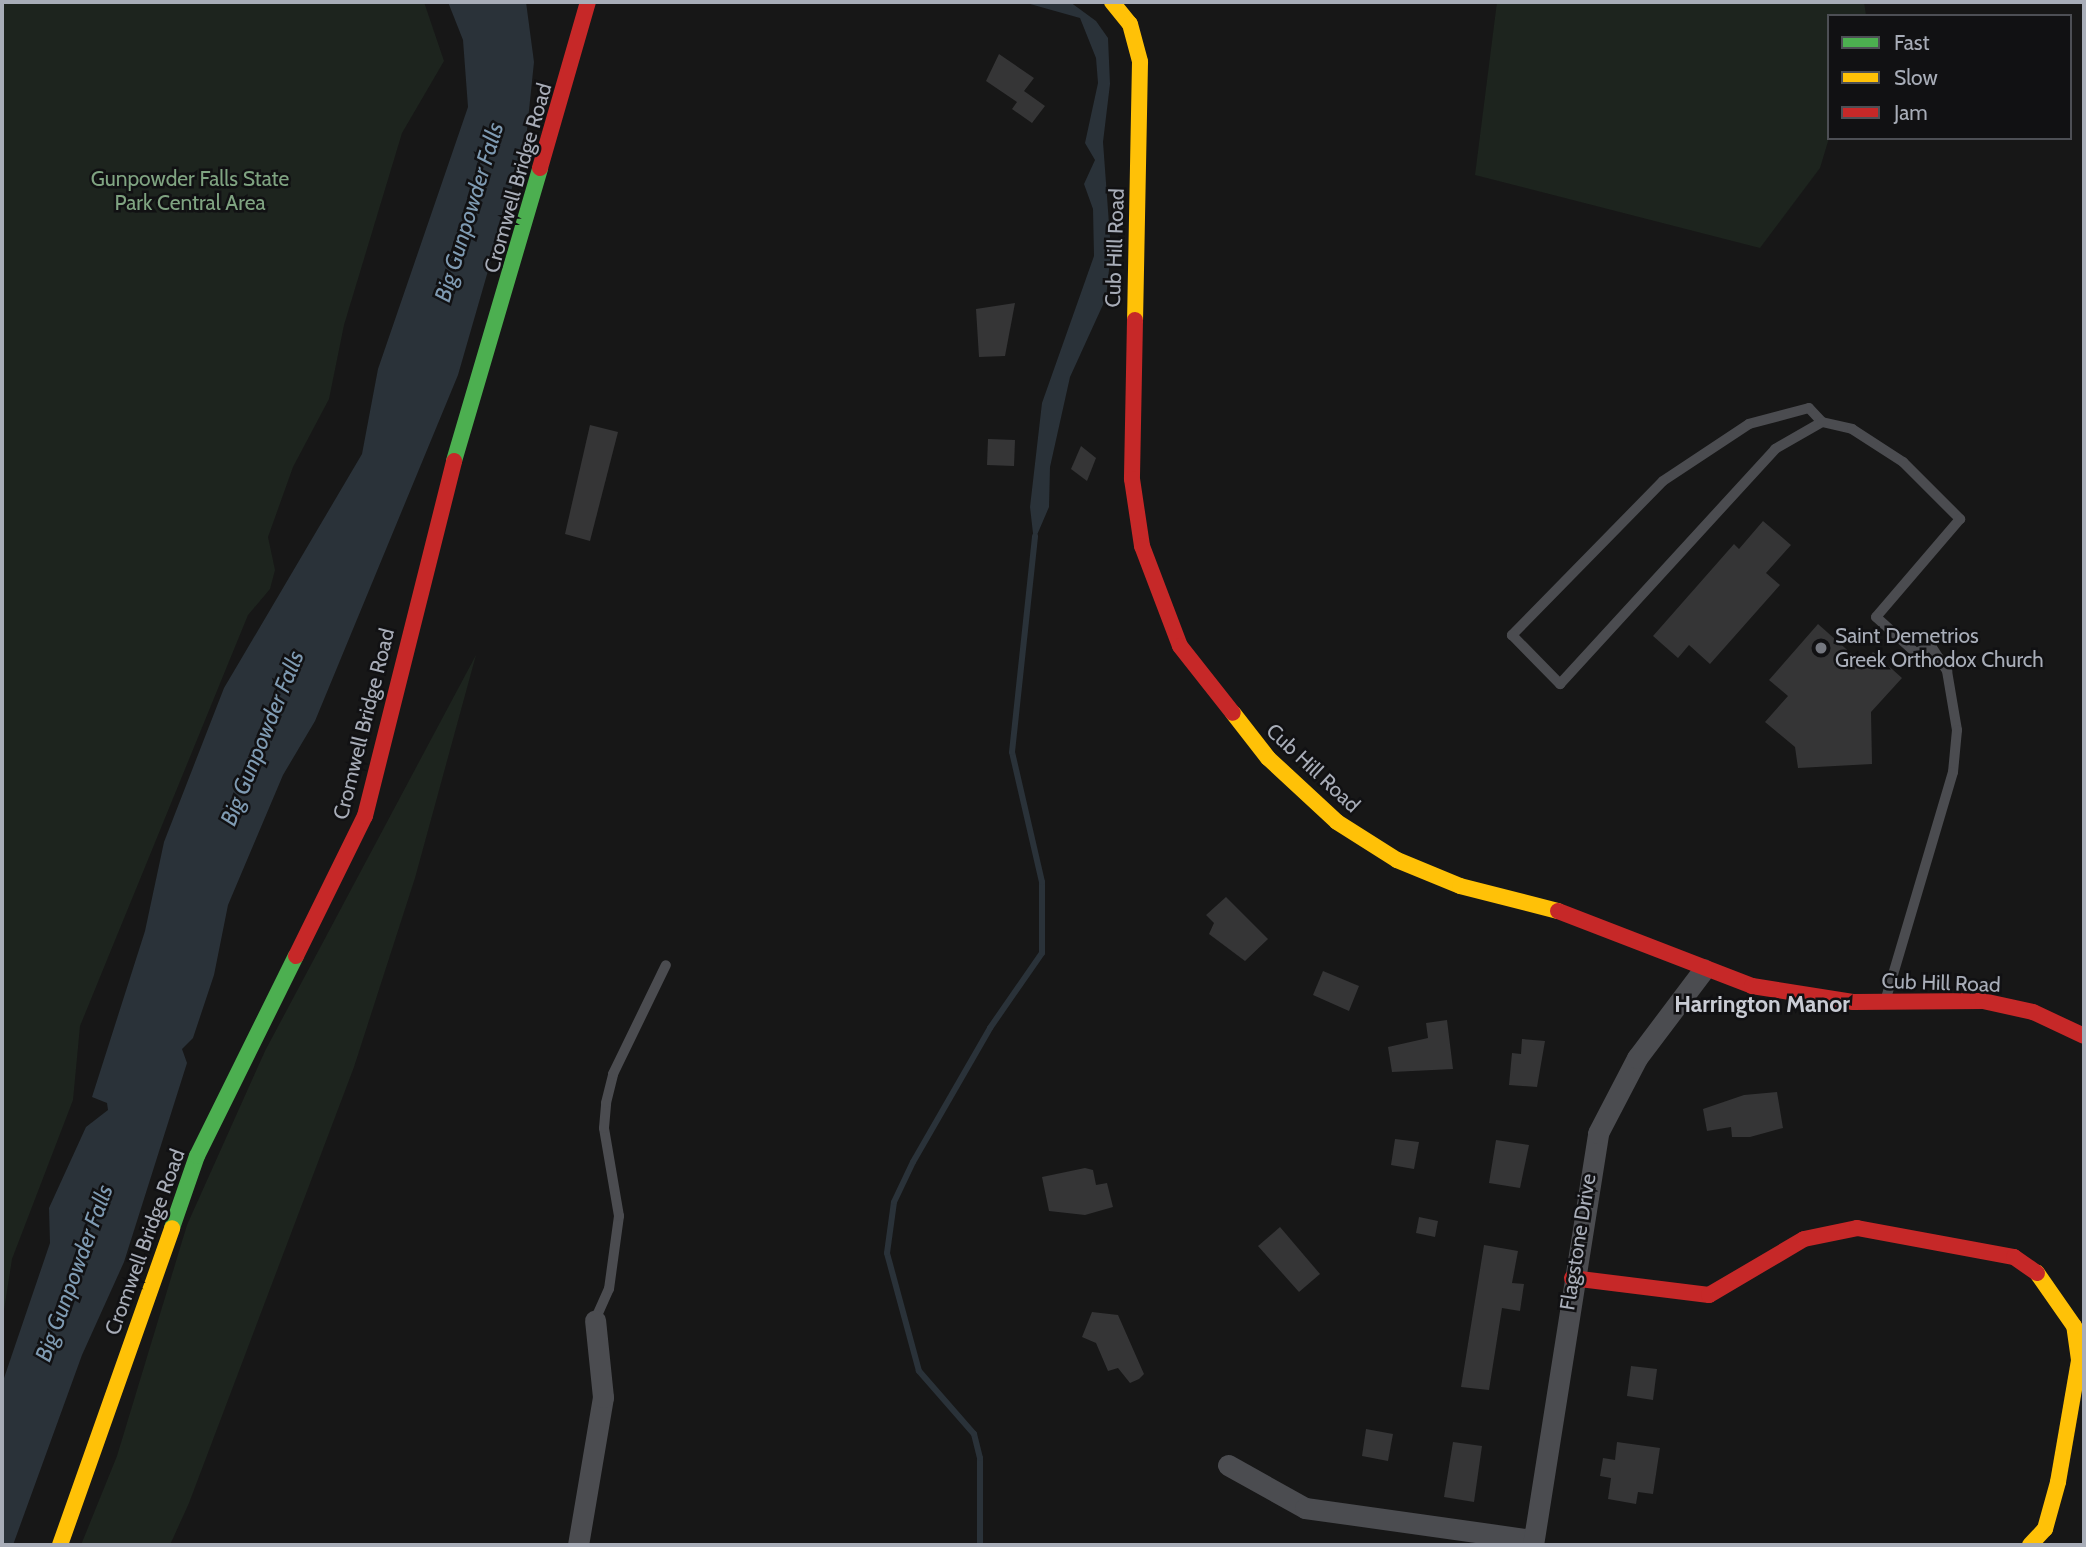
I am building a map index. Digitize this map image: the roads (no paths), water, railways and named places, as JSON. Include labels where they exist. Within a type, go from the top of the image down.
[{"type":"street","name":"Cromwell Bridge Road","points":[[60,1545],[197,1156],[365,816],[423,570],[588,2]]},
{"type":"street","name":"Cub Hill Road","points":[[1112,2],[1136,41],[1132,479],[1151,582],[1181,646],[1268,758],[1367,842],[1431,876],[1576,916],[1704,969],[1787,995],[1885,1003],[1983,1001],[2033,1012],[2084,1036]]},
{"type":"street","name":"Flagstone Drive","points":[[1533,1543],[1585,1185],[1611,1102],[1704,969]]},
{"type":"street","points":[[1572,1278],[1709,1295],[1804,1239],[1857,1228],[2014,1257],[2049,1282],[2074,1326],[2079,1360],[2058,1482],[2045,1529],[2030,1545]]},
{"type":"street","points":[[578,1545],[603,1397],[595,1320]]},
{"type":"street","points":[[1228,1465],[1305,1508],[1533,1543]]},
{"type":"lane","points":[[1822,422],[1775,449],[1560,684],[1512,635],[1663,481],[1749,425],[1809,408],[1822,422],[1852,429],[1903,462],[1960,519],[1876,617],[1916,653],[1931,646],[1947,671],[1957,730],[1953,772],[1885,1003]]},
{"type":"lane","points":[[595,1320],[609,1289],[619,1216],[604,1128],[606,1103],[613,1074],[666,965]]},
{"type":"water","name":"Big Gunpowder Falls","points":[[448,2],[526,2],[534,62],[526,139],[458,375],[315,721],[283,775],[228,905],[214,975],[193,1038],[182,1049],[187,1063],[124,1262],[82,1355],[13,1545],[2,1545],[2,1384],[50,1243],[49,1208],[86,1127],[108,1110],[107,1103],[92,1097],[145,931],[164,842],[224,688],[362,454],[378,369],[468,107],[463,40]]},
{"type":"water","points":[[1023,2],[1070,2],[1096,21],[1108,38],[1110,84],[1103,142],[1111,251],[1106,298],[1070,377],[1050,467],[1049,507],[1034,542],[1030,507],[1042,403],[1094,256],[1093,209],[1084,184],[1095,160],[1085,143],[1098,83],[1096,58],[1080,18]]},
{"type":"waterway","points":[[980,1545],[980,1458],[974,1434],[919,1371],[887,1253],[894,1202],[913,1162],[990,1028],[1042,953],[1042,882],[1012,752],[1035,536]]},
{"type":"place","name":"Saint Demetrios Greek Orthodox Church","points":[[1821,648]]},
{"type":"district","name":"Harrington Manor","points":[[1762,1004]]},
{"type":"park label","name":"Gunpowder Falls State Park Central Area","points":[[190,191]]}]
